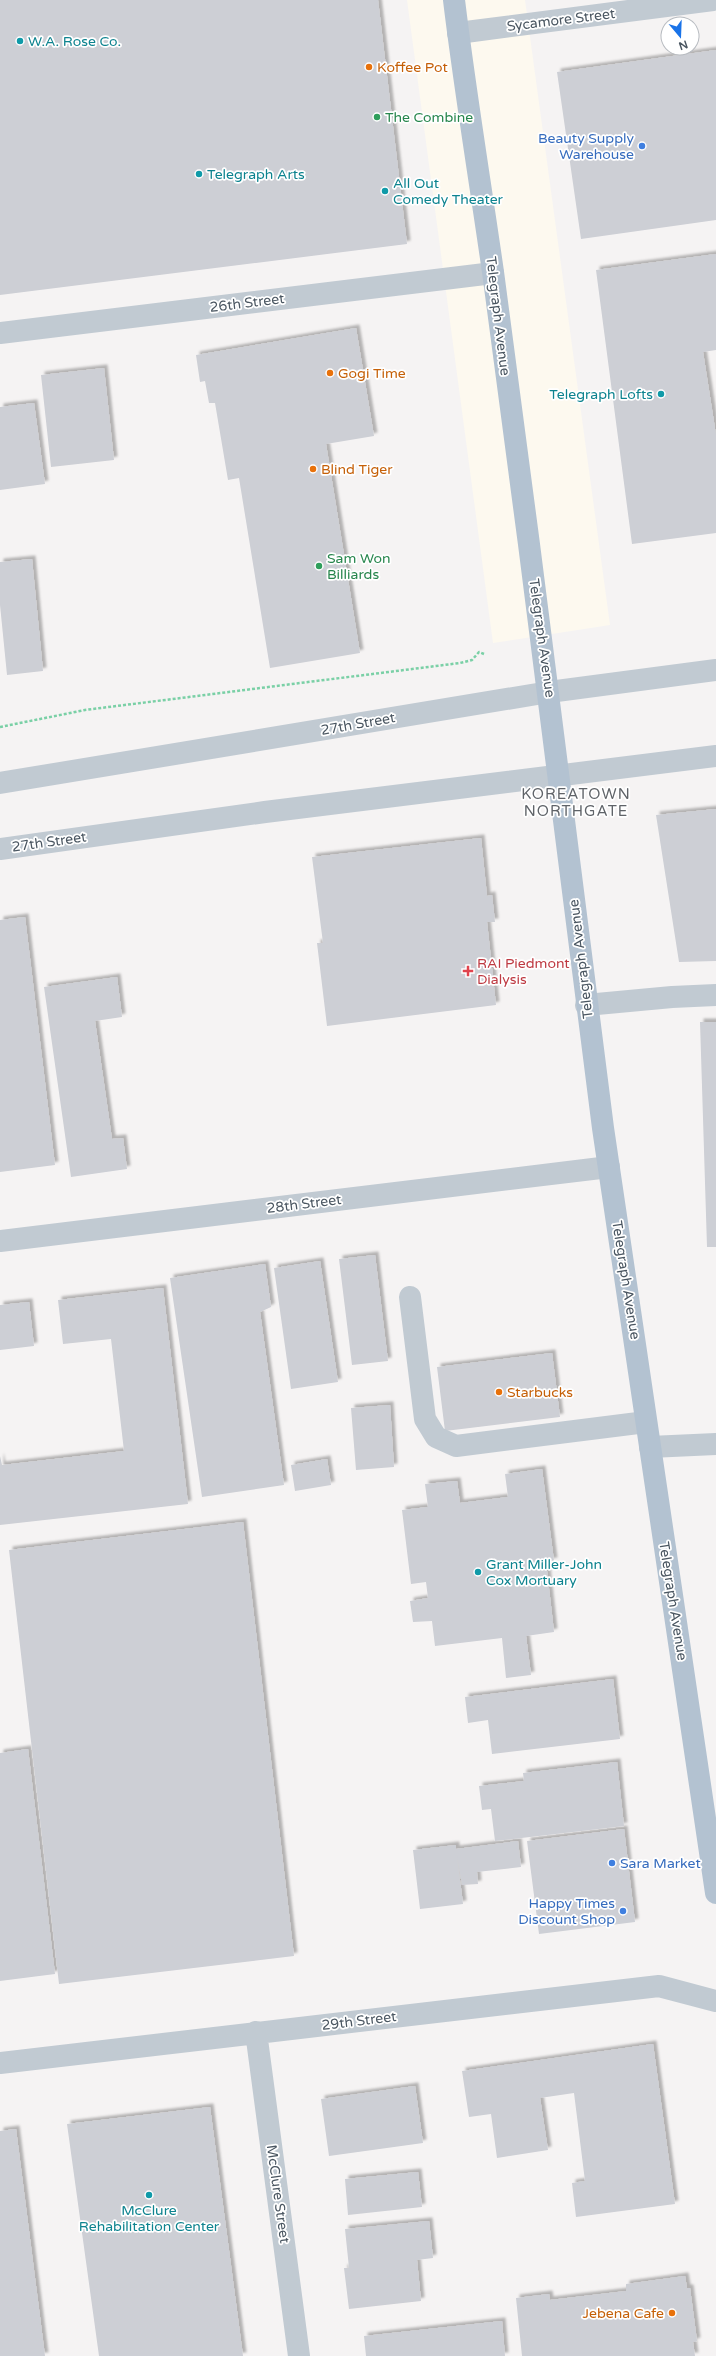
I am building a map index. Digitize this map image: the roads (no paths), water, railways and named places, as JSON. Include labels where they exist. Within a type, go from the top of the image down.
[{"type":"main road","name":"Telegraph Avenue","points":[[454,0],[493,273],[549,692],[586,1005],[716,1893]]},
{"type":"street","name":"Sycamore Street","points":[[458,33],[713,0]]},
{"type":"street","name":"26th Street","points":[[0,333],[493,273]]},
{"type":"street","name":"27th Street","points":[[0,783],[549,692],[716,670]]},
{"type":"street","name":"27th Street","points":[[0,849],[265,812],[716,756]]},
{"type":"street","points":[[586,1005],[672,997],[716,995]]},
{"type":"street","name":"28th Street","points":[[0,1241],[609,1167]]},
{"type":"street","points":[[410,1297],[425,1419],[436,1437],[456,1446],[646,1422]]},
{"type":"street","points":[[650,1447],[716,1444]]},
{"type":"street","name":"29th Street","points":[[0,2063],[659,1986],[716,2001]]},
{"type":"street","name":"McClure Street","points":[[256,2032],[299,2356]]},
{"type":"place","name":"W.A. Rose Co.","points":[[20,41]]},
{"type":"place","name":"Koffee Pot","points":[[369,67]]},
{"type":"place","name":"The Combine","points":[[377,117]]},
{"type":"place","name":"Beauty Supply Warehouse","points":[[642,146]]},
{"type":"place","name":"Telegraph Arts","points":[[199,174]]},
{"type":"place","name":"All Out Comedy Theater","points":[[385,191]]},
{"type":"place","name":"Gogi Time","points":[[330,373]]},
{"type":"place","name":"Telegraph Lofts","points":[[661,394]]},
{"type":"place","name":"Blind Tiger","points":[[313,469]]},
{"type":"place","name":"Sam Won Billiards","points":[[319,566]]},
{"type":"place","name":"RAI Piedmont Dialysis","points":[[468,971]]},
{"type":"place","name":"Starbucks","points":[[499,1392]]},
{"type":"place","name":"Grant Miller-John Cox Mortuary","points":[[478,1572]]},
{"type":"place","name":"Sara Market","points":[[612,1863]]},
{"type":"place","name":"Happy Times Discount Shop","points":[[623,1911]]},
{"type":"place","name":"McClure Rehabilitation Center","points":[[149,2195]]},
{"type":"place","name":"Jebena Cafe","points":[[672,2313]]},
{"type":"district","name":"KOREATOWN NORTHGATE","points":[[576,802]]}]
